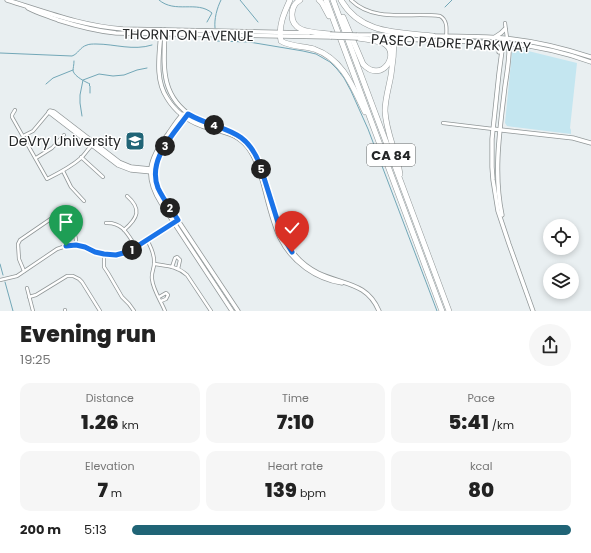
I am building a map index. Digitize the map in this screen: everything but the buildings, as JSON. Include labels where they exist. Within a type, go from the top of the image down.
[{"type":"highway","points":[[290,0],[281,22],[282,41],[320,51],[332,58],[342,68],[350,80],[383,152]]},
{"type":"highway","points":[[300,0],[294,6],[292,11],[295,25],[302,30],[330,36]]},
{"type":"highway","points":[[319,0],[325,7],[351,66]]},
{"type":"highway","name":"CA 84","points":[[326,0],[442,311]]},
{"type":"highway","name":"CA 84","points":[[333,0],[450,311]]},
{"type":"highway","points":[[338,2],[356,17],[371,26],[387,31],[433,36]]},
{"type":"highway","points":[[338,2],[366,68],[377,71],[388,65],[390,52],[386,45],[357,36]]},
{"type":"highway","name":"CA 84","points":[[338,2],[450,311]]},
{"type":"highway","points":[[394,37],[392,67],[385,111],[401,175]]},
{"type":"main road","name":"THORNTON AVENUE","points":[[7,0],[93,26],[163,32],[357,36]]},
{"type":"main road","points":[[495,37],[505,29]]},
{"type":"main road","points":[[163,32],[159,75],[161,86],[167,99],[176,110],[237,134],[249,144],[260,165],[283,237],[292,252],[304,264],[319,273],[365,291],[371,296],[379,311]]},
{"type":"main road","name":"PASEO PADRE PARKWAY","points":[[357,36],[520,44],[551,50],[591,62]]},
{"type":"main road","name":"PASEO PADRE PARKWAY","points":[[394,37],[446,36],[507,38],[552,46],[591,57]]},
{"type":"main road","points":[[507,239],[500,208],[498,186],[498,151],[510,43],[507,38],[503,43],[493,129],[491,151],[493,180],[498,211],[507,239],[533,311]]},
{"type":"main road","points":[[458,41],[461,43],[495,45],[498,47],[500,50],[497,71],[499,73]]},
{"type":"main road","points":[[508,62],[510,50],[520,44]]},
{"type":"main road","points":[[49,112],[112,161],[124,168],[137,171],[153,170]]},
{"type":"main road","points":[[185,114],[159,155],[153,170],[153,188],[232,311]]},
{"type":"main road","points":[[493,129],[573,138],[591,144]]},
{"type":"main road","points":[[153,170],[157,186],[161,194],[238,311]]},
{"type":"street","points":[[352,0],[362,9],[376,14],[440,16],[445,20],[446,24],[446,41]]},
{"type":"street","points":[[505,23],[507,38]]},
{"type":"street","points":[[15,110],[12,116],[47,179],[63,172],[81,158],[92,144]]},
{"type":"street","points":[[23,136],[33,131],[49,112]]},
{"type":"street","points":[[443,122],[493,129]]},
{"type":"street","points":[[36,158],[52,148],[64,135]]},
{"type":"street","points":[[81,158],[103,177]]},
{"type":"street","points":[[63,172],[71,187],[84,201]]},
{"type":"street","points":[[124,230],[132,223],[137,215],[137,208],[127,196]]},
{"type":"street","points":[[24,271],[20,259],[18,244],[20,240],[55,216],[70,226],[75,234],[76,245]]},
{"type":"street","points":[[0,280],[17,276],[57,249],[66,246],[76,245],[104,254],[116,255],[127,252],[178,220]]},
{"type":"street","points":[[106,223],[118,225],[124,230],[136,247]]},
{"type":"street","points":[[147,240],[153,250],[154,264],[152,279],[154,288],[165,311]]},
{"type":"street","points":[[104,254],[104,267],[122,297],[134,311]]},
{"type":"street","points":[[172,267],[174,260],[177,257],[180,260],[178,269]]},
{"type":"street","points":[[154,264],[172,267],[187,275],[211,311]]},
{"type":"street","points":[[29,298],[67,276],[73,276],[82,282],[100,311]]},
{"type":"street","points":[[27,288],[33,311]]},
{"type":"street","points":[[158,297],[166,293],[168,295],[166,299],[161,301]]},
{"type":"shaded area","points":[[516,48],[577,63],[570,128],[571,134],[507,126],[505,123],[512,52]]},
{"type":"waterway","points":[[159,0],[172,6],[200,7],[206,9],[212,13],[207,22]]},
{"type":"waterway","points":[[215,28],[216,14],[221,0]]},
{"type":"waterway","points":[[240,0],[258,22]]},
{"type":"waterway","points":[[445,7],[452,0]]},
{"type":"waterway","points":[[215,39],[216,41],[249,42],[316,54],[330,62],[337,69],[351,91],[368,129],[437,311]]},
{"type":"waterway","points":[[0,53],[72,56],[83,47],[90,44],[131,47],[145,47],[152,45]]},
{"type":"waterway","points":[[74,61],[73,71],[83,81],[90,84],[90,93]]},
{"type":"waterway","points":[[82,116],[80,95],[83,80],[99,74],[113,76],[124,75],[147,68]]},
{"type":"waterway","points":[[46,84],[53,78],[73,70]]},
{"type":"waterway","points":[[0,264],[3,275]]},
{"type":"waterway","points":[[5,282],[13,311]]},
{"type":"place","name":"DeVry University","points":[[135,141]]},
{"type":"route","points":[[66,246],[76,245],[85,247],[95,252],[116,255],[127,252],[136,247],[178,220],[157,186],[155,169],[159,155],[163,148],[188,114],[237,134],[249,144],[260,165],[283,237],[292,252]]}]
